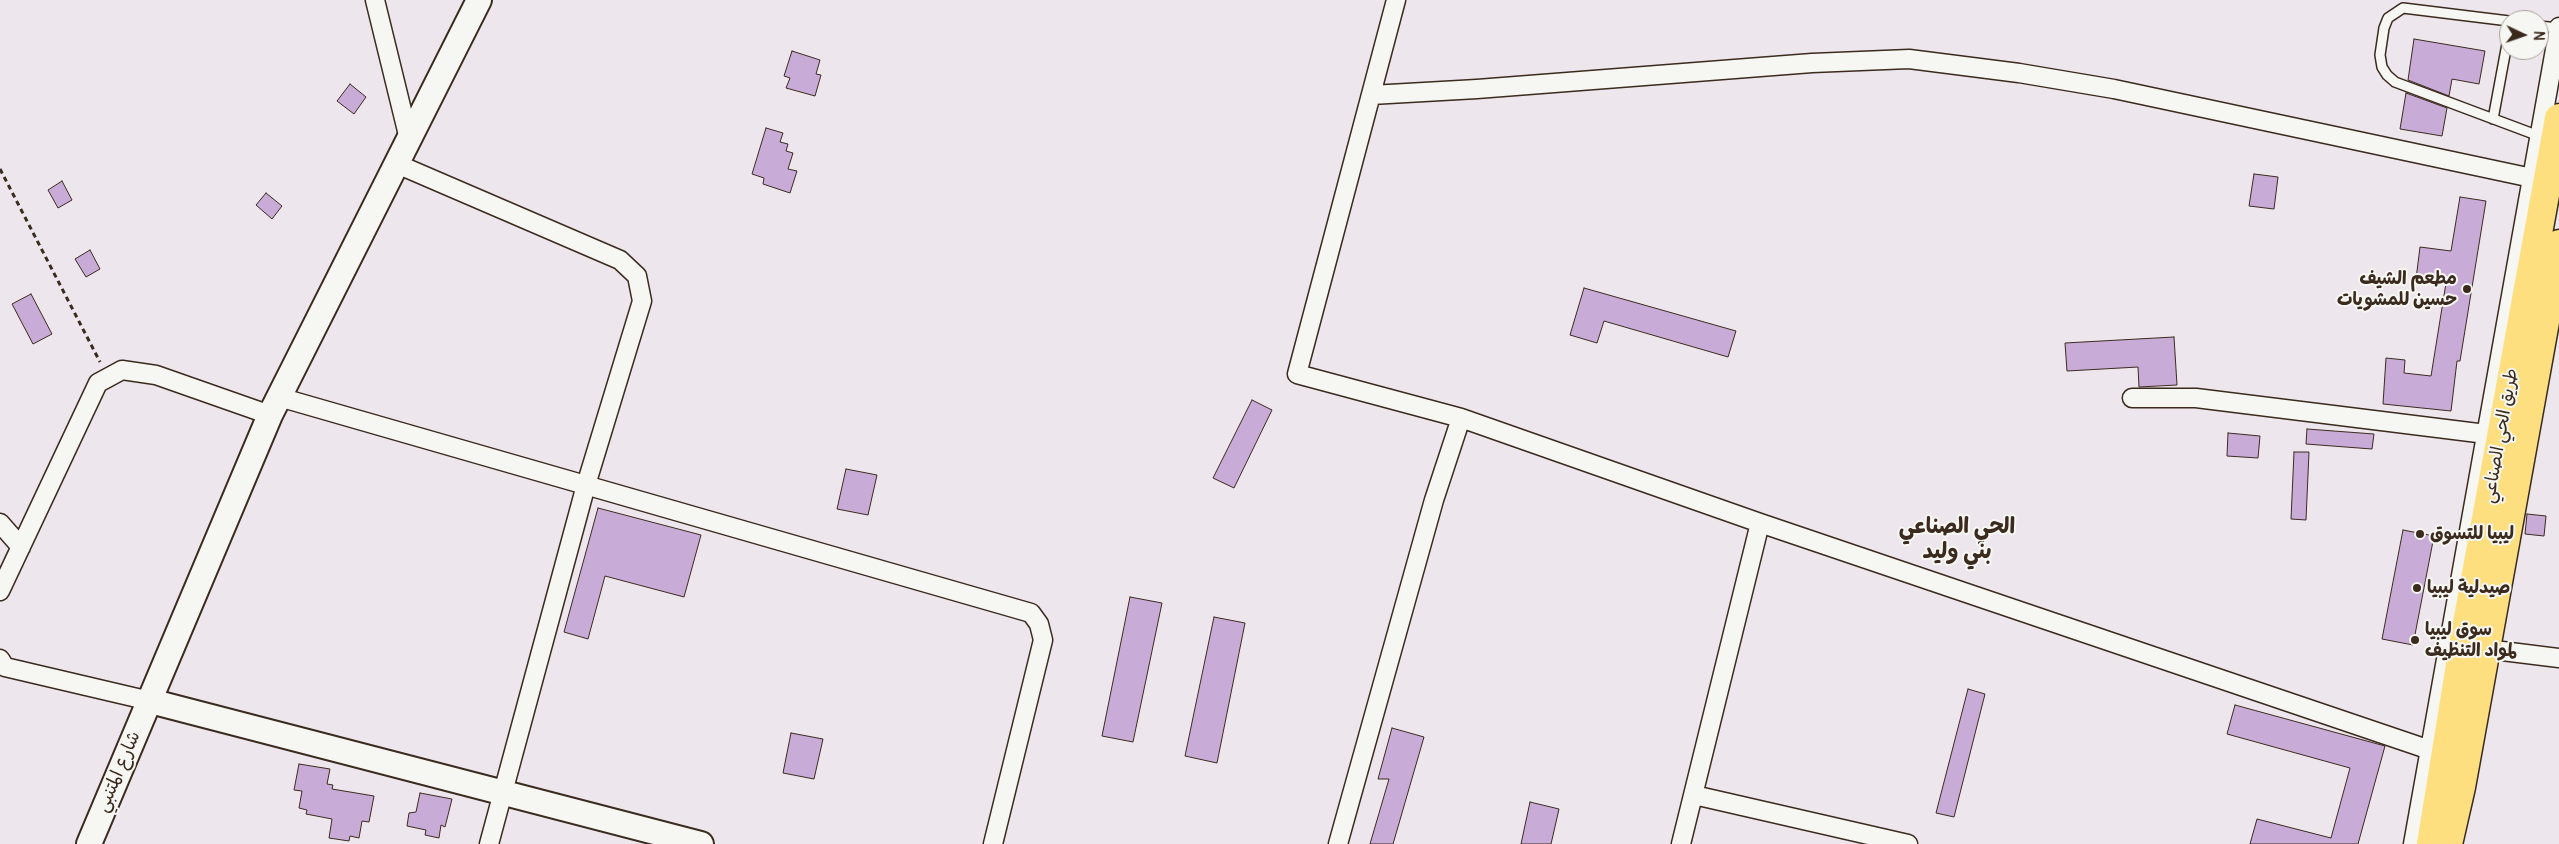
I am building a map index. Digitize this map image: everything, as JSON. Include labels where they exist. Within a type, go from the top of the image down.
[{"type":"highway","name":"طريق الحي الصناعي","points":[[2431,844],[2549,127]]},
{"type":"highway","points":[[2448,844],[2461,787],[2559,244]]},
{"type":"street","points":[[375,0],[409,139]]},
{"type":"street","name":"شارع المتنبي","points":[[89,844],[274,406],[479,0]]},
{"type":"street","points":[[1396,0],[1297,374],[1461,418],[1760,523],[2430,750]]},
{"type":"street","points":[[2413,844],[2532,178],[2549,127],[2559,28]]},
{"type":"street","points":[[1371,94],[1477,89],[1812,63],[1909,59],[2018,73],[2114,89],[2532,178]]},
{"type":"street","points":[[397,164],[620,260],[637,276],[642,301],[586,485],[504,793],[488,844]]},
{"type":"street","points":[[0,591],[98,383],[122,370],[156,375],[586,485],[1031,613],[1039,624],[1043,640],[994,844]]},
{"type":"street","points":[[2132,398],[2196,398],[2486,434]]},
{"type":"street","points":[[1338,844],[1434,500],[1461,418]]},
{"type":"street","points":[[0,522],[21,547]]},
{"type":"street","points":[[1681,844],[1760,523]]},
{"type":"street","points":[[2486,649],[2559,658]]},
{"type":"street","points":[[0,660],[5,667],[150,701],[701,844]]},
{"type":"street","points":[[1694,795],[1908,844]]},
{"type":"lane","points":[[2499,20],[2403,8],[2388,18],[2384,28],[2380,55],[2382,67],[2395,82],[2493,119],[2549,127]]},
{"type":"lane","points":[[2493,119],[2504,60]]},
{"type":"path","points":[[0,169],[108,378]]},
{"type":"building","points":[[2414,39],[2485,51],[2479,84],[2452,79],[2449,96],[2408,80]]},
{"type":"building","points":[[792,51],[820,60],[816,74],[821,75],[815,96],[786,88],[790,78],[784,76]]},
{"type":"building","points":[[350,84],[366,97],[354,114],[337,101]]},
{"type":"building","points":[[2406,93],[2447,108],[2442,136],[2400,129]]},
{"type":"building","points":[[766,128],[783,133],[780,142],[788,144],[786,151],[793,153],[788,169],[797,171],[790,193],[763,184],[764,178],[752,174]]},
{"type":"building","points":[[2254,174],[2278,177],[2274,209],[2249,206]]},
{"type":"building","points":[[62,181],[72,200],[58,208],[48,190]]},
{"type":"building","points":[[266,193],[282,206],[272,219],[256,205]]},
{"type":"building","points":[[2460,197],[2486,201],[2460,361],[2457,361],[2451,411],[2383,404],[2386,358],[2405,360],[2404,373],[2431,376],[2446,283],[2416,279],[2420,247],[2451,251]]},
{"type":"building","points":[[90,250],[100,269],[86,277],[75,259]]},
{"type":"building","points":[[1584,288],[1736,331],[1728,357],[1604,321],[1597,343],[1570,335]]},
{"type":"building","points":[[31,294],[52,334],[33,344],[12,304]]},
{"type":"building","points":[[2174,337],[2177,385],[2139,387],[2138,367],[2067,371],[2065,343]]},
{"type":"building","points":[[1252,400],[1272,410],[1234,488],[1213,478]]},
{"type":"building","points":[[2307,429],[2374,434],[2372,449],[2306,444]]},
{"type":"building","points":[[2228,433],[2260,436],[2258,458],[2227,456]]},
{"type":"building","points":[[2294,452],[2309,452],[2306,520],[2291,519]]},
{"type":"building","points":[[846,469],[877,475],[868,515],[837,509]]},
{"type":"building","points":[[598,508],[701,535],[684,597],[605,576],[588,639],[564,632]]},
{"type":"building","points":[[2527,514],[2546,516],[2544,536],[2525,534]]},
{"type":"building","points":[[2403,530],[2434,536],[2413,645],[2382,639]]},
{"type":"building","points":[[1130,597],[1162,603],[1133,742],[1102,736]]},
{"type":"building","points":[[1214,617],[1245,623],[1217,763],[1185,756]]},
{"type":"building","points":[[1968,689],[1985,694],[1954,817],[1936,813]]},
{"type":"building","points":[[2235,705],[2385,746],[2358,844],[2250,844],[2257,819],[2331,838],[2350,768],[2227,734]]},
{"type":"building","points":[[1392,728],[1424,737],[1393,844],[1370,844],[1389,779],[1378,779]]},
{"type":"building","points":[[791,733],[823,739],[814,779],[783,773]]},
{"type":"building","points":[[299,764],[330,769],[327,784],[333,785],[332,789],[374,796],[369,822],[362,821],[359,838],[350,836],[349,841],[329,838],[332,819],[306,814],[307,810],[299,808],[302,791],[294,790]]},
{"type":"building","points":[[420,793],[452,799],[445,827],[441,825],[439,838],[425,835],[426,830],[407,826],[409,813],[416,812]]},
{"type":"building","points":[[1530,802],[1559,809],[1551,844],[1521,844]]},
{"type":"place","name":"مطعم الشيف حسين للمشويات","points":[[2467,289]]},
{"type":"place","name":"ليبيا للتسوق","points":[[2420,534]]},
{"type":"place","name":"صيدلية ليبيا","points":[[2417,588]]},
{"type":"place","name":"سوق ليبيا لمواد التنظيف","points":[[2415,640]]},
{"type":"district","name":"الحي الصناعي بني وليد","points":[[1957,540]]}]
